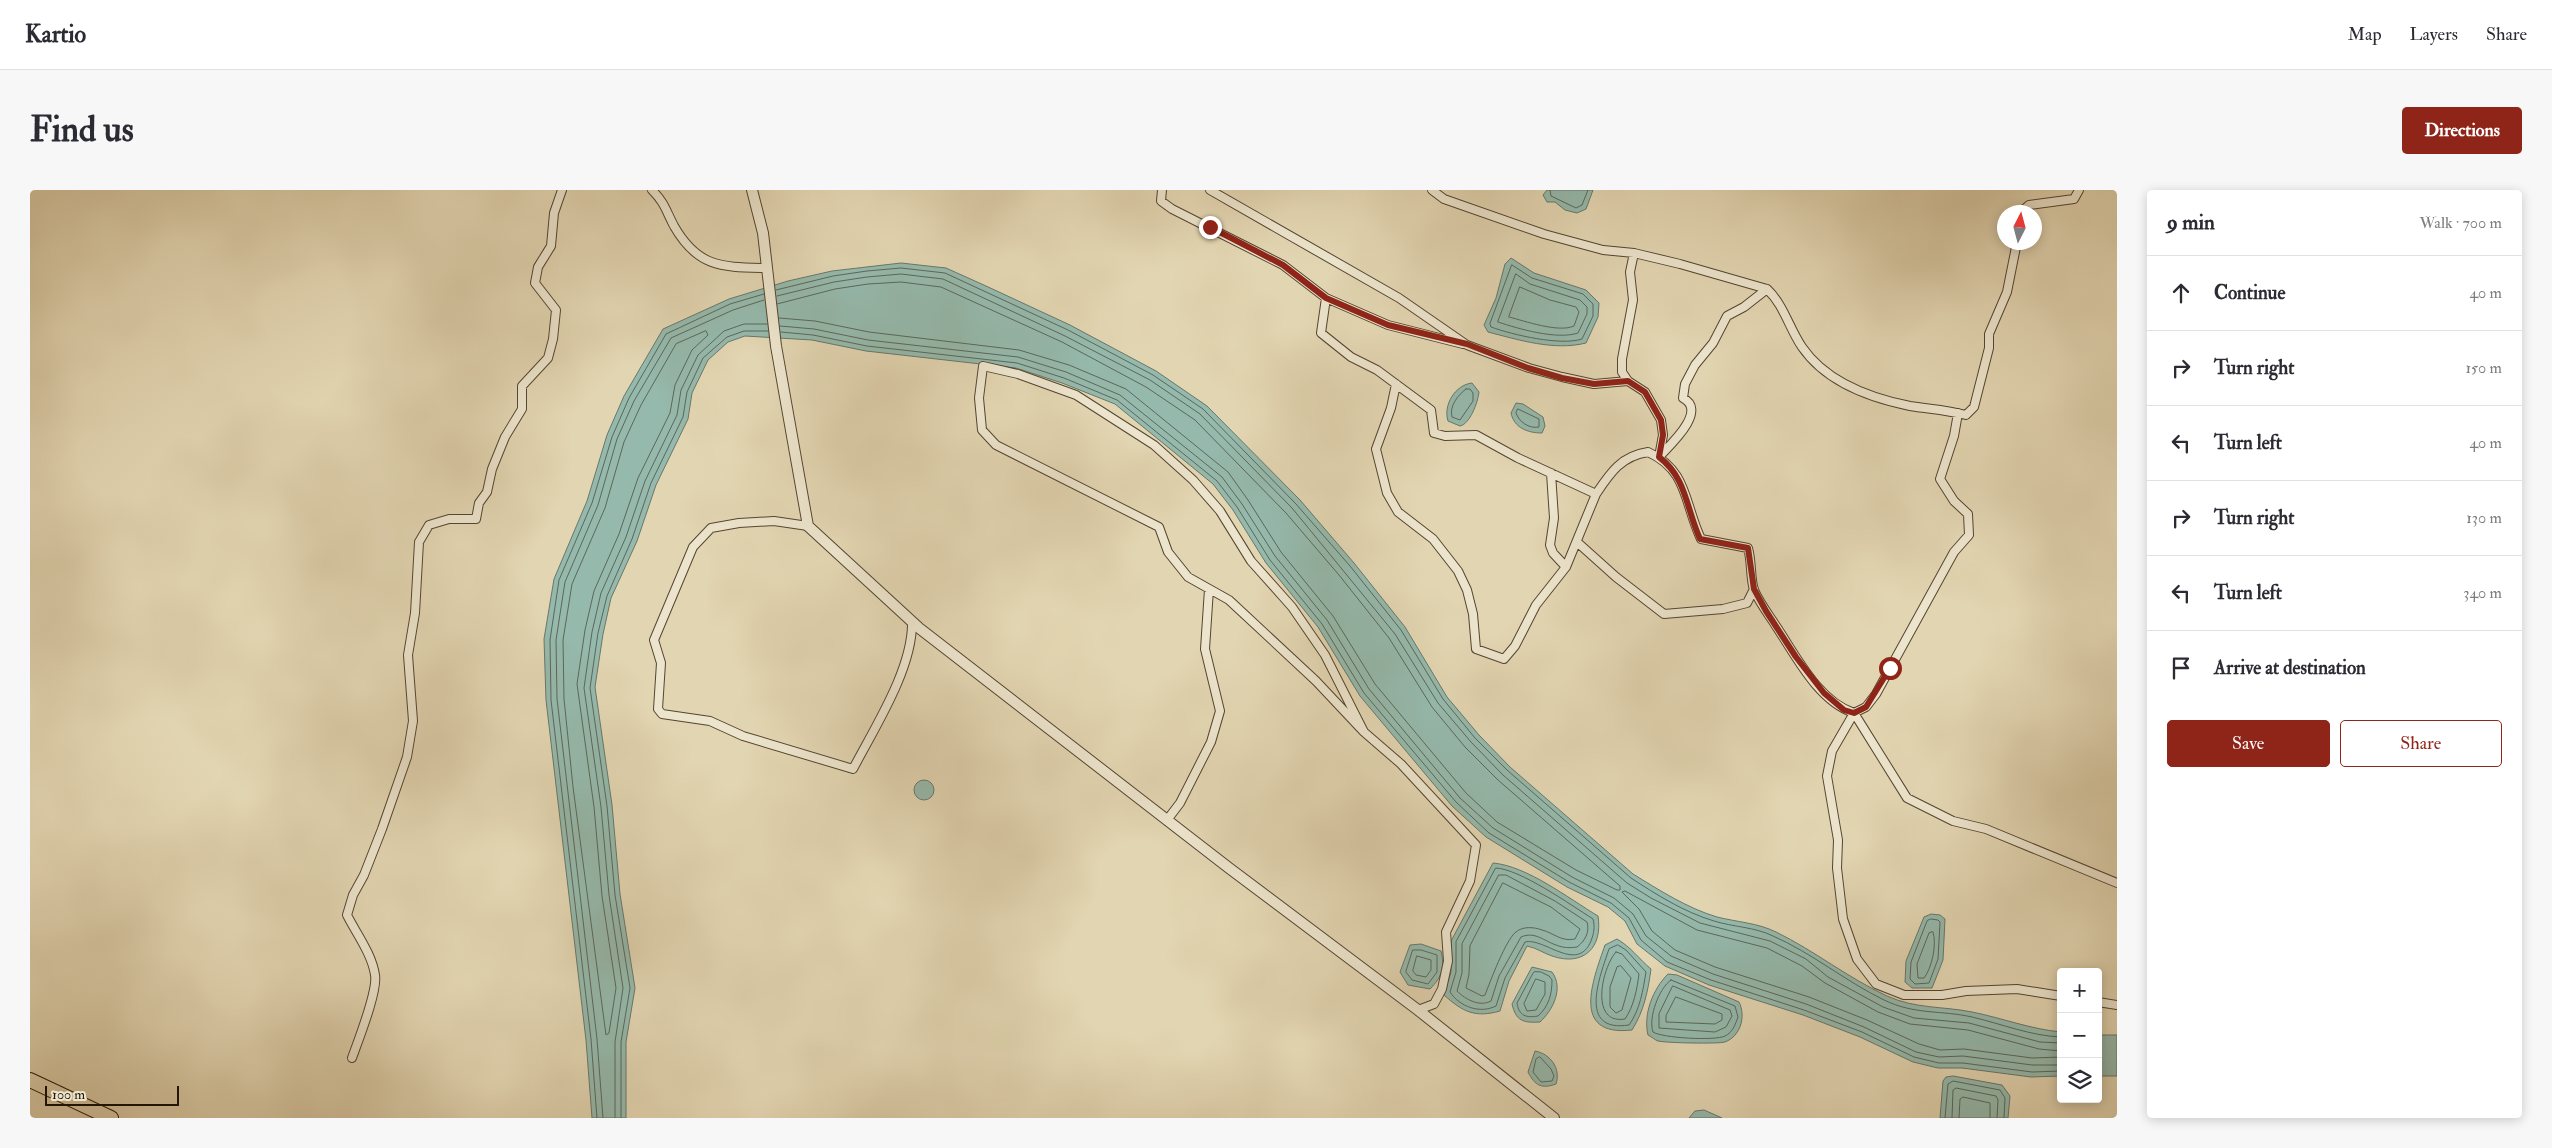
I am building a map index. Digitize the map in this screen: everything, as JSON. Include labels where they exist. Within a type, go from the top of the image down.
[{"type":"highway","points":[[30,1080],[111,1118]]},
{"type":"street","points":[[352,1058],[364,1026],[376,977],[371,961],[347,915],[353,895],[364,875],[382,829],[406,757],[413,721],[408,655],[415,613],[419,542],[429,525],[449,519],[476,519],[479,502],[487,492],[492,469],[505,437],[522,409],[522,386],[548,358],[553,339],[556,310],[535,283],[538,267],[551,246],[554,213],[562,190]]},
{"type":"street","points":[[652,190],[664,201],[684,244],[716,266],[766,270]]},
{"type":"street","points":[[752,190],[762,233],[776,346],[808,526]]},
{"type":"street","points":[[1162,190],[1161,201],[1172,209],[1283,265],[1326,298],[1388,325],[1467,344],[1528,368],[1562,378],[1594,384],[1628,381]]},
{"type":"street","points":[[1210,190],[1316,252],[1354,271],[1467,344]]},
{"type":"street","points":[[1432,190],[1444,200],[1544,234],[1602,250],[1634,253],[1767,289],[1776,297],[1802,348],[1825,373],[1848,386],[1883,399],[1911,406],[1958,412],[1966,415],[1974,407],[1989,348],[1989,334],[2007,292],[2015,250]]},
{"type":"street","points":[[2029,205],[2074,199],[2079,190]]},
{"type":"street","points":[[1634,253],[1630,272],[1633,300],[1622,359],[1622,372],[1628,381],[1645,392],[1661,420],[1663,435],[1659,457]]},
{"type":"street","points":[[1659,457],[1679,436],[1690,418],[1691,406],[1689,401],[1683,398],[1685,384],[1695,365],[1713,343],[1727,316],[1744,307],[1767,289]]},
{"type":"street","points":[[1326,298],[1321,333],[1351,356],[1377,370],[1431,410],[1434,433],[1445,436],[1476,435],[1596,494]]},
{"type":"street","points":[[1364,732],[1325,655],[1292,607],[1252,561],[1220,511],[1193,480],[1154,445],[1110,415],[1076,395],[1018,374],[983,366],[979,398],[982,430],[996,445],[1159,527],[1168,552],[1188,577],[1229,600],[1316,681],[1364,732],[1401,764],[1476,845],[1470,881],[1445,937],[1448,961],[1442,989],[1434,1004],[1418,1010]]},
{"type":"street","points":[[1396,384],[1391,408],[1376,449],[1387,493],[1398,512],[1433,539],[1458,570],[1467,590],[1473,614],[1476,649],[1504,659],[1515,646],[1536,605],[1566,567],[1596,494],[1617,466],[1632,454],[1648,452],[1672,466],[1679,477],[1700,539],[1748,548],[1754,589],[1796,657],[1824,693],[1844,710],[1854,713],[1907,798],[1953,821],[1986,829],[2117,883]]},
{"type":"street","points":[[1958,412],[1954,436],[1940,479],[1954,501],[1968,514],[1969,535],[1954,552],[1876,694],[1866,707],[1854,713],[1832,751],[1827,776],[1838,840],[1837,868],[1843,919],[1857,959],[1876,984],[1904,995],[1942,995],[1966,991],[2017,989],[2057,995]]},
{"type":"street","points":[[1551,473],[1554,518],[1550,545],[1553,553],[1566,567]]},
{"type":"street","points":[[912,622],[909,653],[883,713],[853,769],[743,736],[710,721],[662,714],[658,709],[661,663],[654,640],[694,547],[711,528],[739,523],[774,521],[808,526],[912,622],[1167,820],[1418,1010],[1554,1118]]},
{"type":"street","points":[[1577,542],[1616,577],[1664,614],[1723,609],[1747,603],[1754,589]]},
{"type":"street","points":[[1167,820],[1180,803],[1211,742],[1220,711],[1205,649],[1209,588]]},
{"type":"street","points":[[2102,1003],[2117,1005]]},
{"type":"water","points":[[1547,190],[1593,190],[1586,209],[1577,213],[1565,210],[1555,202],[1547,202],[1543,195]]},
{"type":"water","points":[[1511,258],[1534,273],[1586,290],[1599,303],[1598,317],[1586,343],[1562,346],[1549,345],[1488,332],[1484,325],[1496,298],[1505,264]]},
{"type":"water","points":[[901,263],[946,268],[1070,325],[1156,371],[1207,406],[1300,500],[1405,627],[1447,697],[1479,735],[1510,767],[1633,874],[1695,909],[1717,917],[1747,923],[1776,932],[1887,996],[1908,1003],[1972,1012],[2057,1031],[2057,1076],[2031,1077],[1962,1068],[1938,1068],[1913,1062],[1860,1037],[1803,1015],[1709,985],[1665,966],[1637,944],[1625,921],[1608,907],[1567,887],[1486,837],[1452,806],[1360,696],[1318,627],[1266,563],[1233,510],[1213,484],[1115,404],[1062,383],[1016,368],[866,351],[812,340],[745,336],[728,342],[708,360],[692,393],[688,419],[656,485],[637,541],[611,598],[603,634],[595,687],[612,805],[620,894],[635,988],[626,1042],[626,1118],[592,1118],[586,1040],[546,700],[544,639],[554,579],[587,501],[607,435],[624,396],[663,329],[729,299],[788,281],[832,271]]},
{"type":"water","points":[[1472,383],[1479,392],[1470,417],[1460,426],[1448,421],[1447,409],[1452,397],[1460,388]]},
{"type":"water","points":[[1516,403],[1523,404],[1543,417],[1545,426],[1542,433],[1527,431],[1518,426],[1511,413]]},
{"type":"water","points":[[920,780],[928,780],[934,786],[934,794],[928,800],[920,800],[914,794],[914,786]]},
{"type":"water","points":[[1493,863],[1520,870],[1547,884],[1598,916],[1599,927],[1594,945],[1589,952],[1573,959],[1552,956],[1527,946],[1509,981],[1500,1011],[1483,1014],[1463,1009],[1444,995],[1451,972],[1451,941]]},
{"type":"water","points":[[1931,914],[1940,915],[1945,919],[1943,960],[1932,988],[1912,988],[1905,982],[1906,961],[1924,917]]},
{"type":"water","points":[[1617,939],[1631,949],[1651,969],[1645,1001],[1640,1016],[1632,1030],[1613,1030],[1600,1025],[1593,1015],[1591,1003],[1595,974],[1605,945]]},
{"type":"water","points":[[1421,944],[1441,951],[1442,972],[1430,989],[1408,985],[1400,972],[1410,945]]},
{"type":"water","points":[[1532,967],[1552,972],[1557,985],[1553,1005],[1540,1022],[1521,1020],[1512,1004]]},
{"type":"water","points":[[1668,974],[1677,975],[1739,1002],[1742,1019],[1735,1035],[1721,1043],[1703,1043],[1658,1041],[1648,1035],[1647,1019],[1650,1002]]},
{"type":"water","points":[[2102,1035],[2117,1035],[2117,1076],[2102,1076]]},
{"type":"water","points":[[1535,1051],[1546,1055],[1553,1063],[1557,1073],[1556,1084],[1539,1085],[1531,1077],[1528,1072]]},
{"type":"water","points":[[1953,1076],[2002,1085],[2010,1096],[2008,1118],[1940,1118],[1943,1081],[1946,1077]]},
{"type":"water","points":[[1704,1110],[1722,1118],[1689,1118],[1695,1111]]},
{"type":"route","points":[[1210,227],[1249,249],[1283,265],[1326,298],[1388,325],[1417,334],[1467,344],[1528,368],[1562,378],[1594,384],[1628,381],[1635,385],[1645,392],[1661,420],[1663,435],[1659,457],[1672,466],[1679,477],[1700,539],[1712,543],[1748,548],[1752,562],[1754,589],[1796,657],[1824,693],[1844,710],[1854,713],[1866,707],[1876,694],[1890,668]]}]
